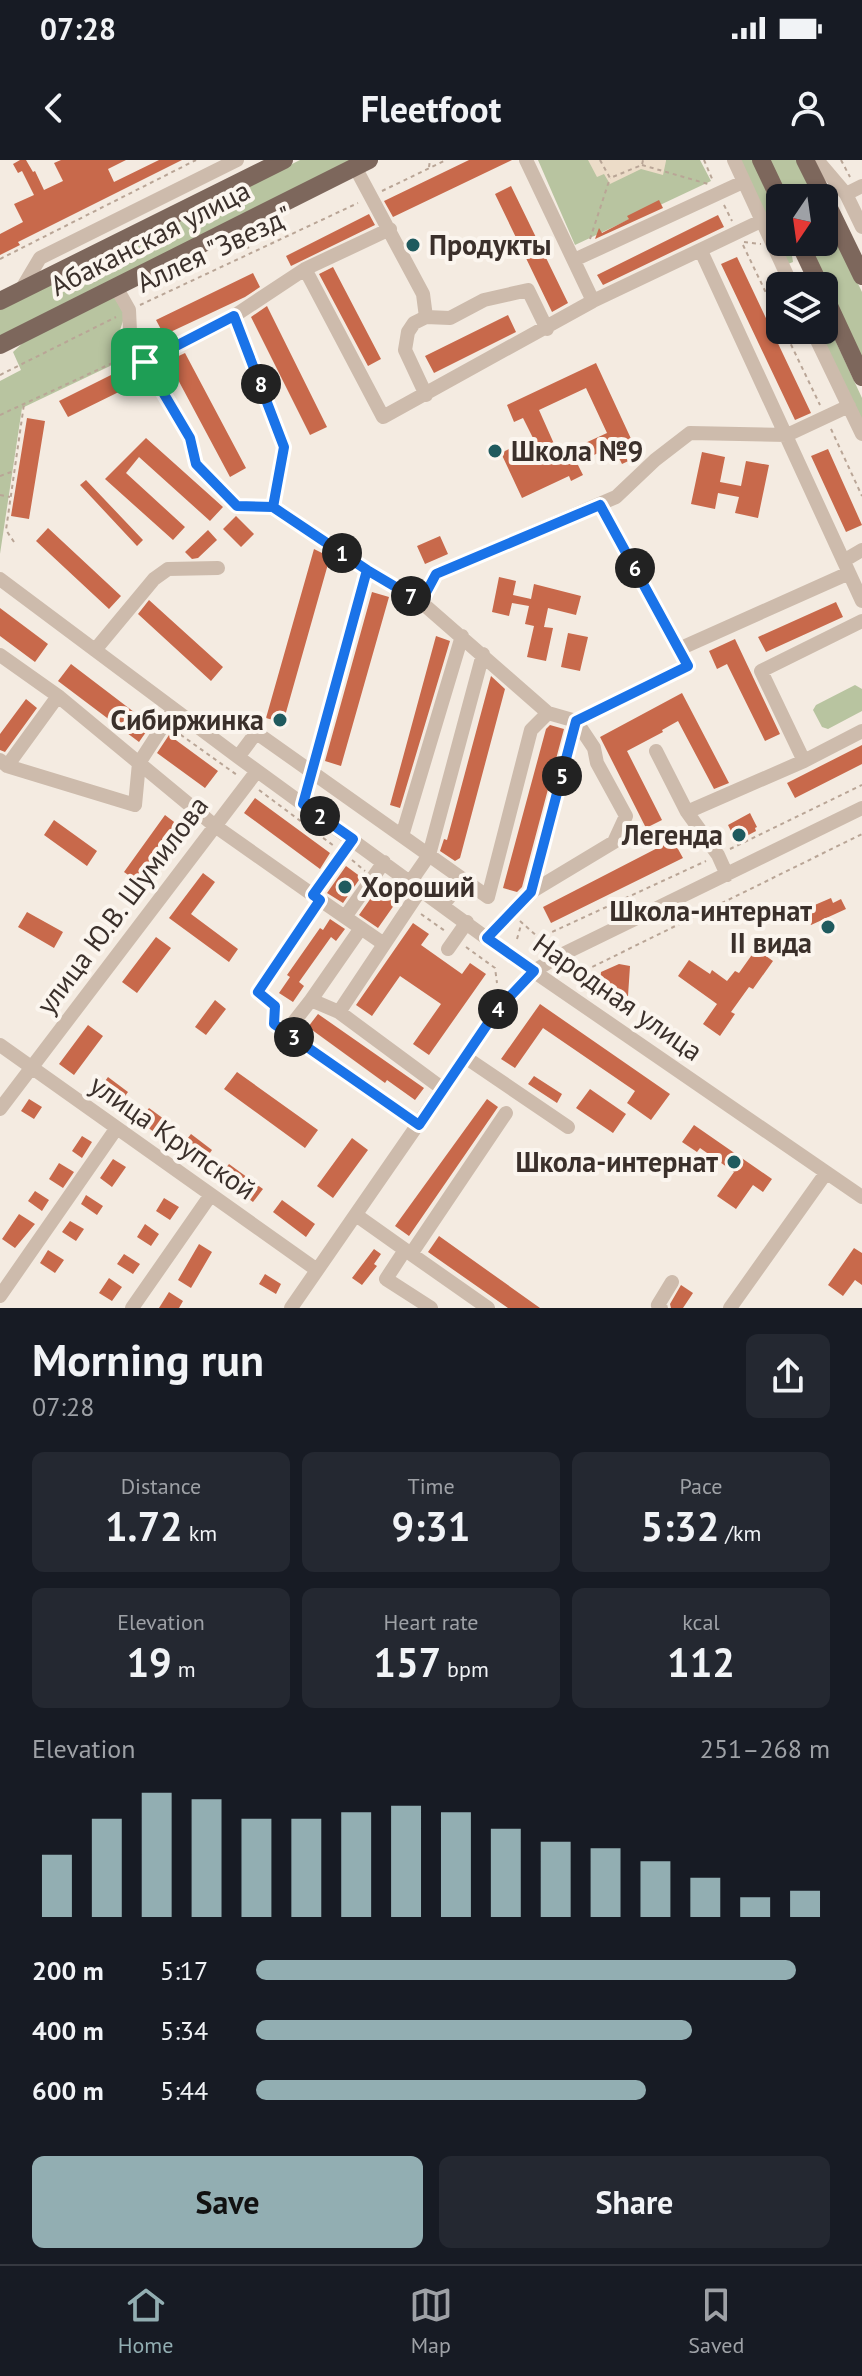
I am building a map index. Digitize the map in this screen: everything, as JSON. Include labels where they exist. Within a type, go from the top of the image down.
[{"type":"main road","name":"Абаканская улица","points":[[0,301],[284,160]]},
{"type":"main road","points":[[761,160],[772,184]]},
{"type":"main road","points":[[805,160],[817,184]]},
{"type":"main road","name":"Абаканская улица","points":[[0,345],[362,163]]},
{"type":"main road","points":[[838,227],[862,276]]},
{"type":"main road","points":[[838,325],[862,377]]},
{"type":"street","points":[[21,290],[40,258],[237,160]]},
{"type":"street","points":[[526,160],[579,258],[593,301]]},
{"type":"street","points":[[734,160],[785,272]]},
{"type":"street","points":[[817,160],[846,194],[862,227]]},
{"type":"street","points":[[362,163],[372,196],[423,294],[426,317]]},
{"type":"street","points":[[579,258],[743,182]]},
{"type":"street","points":[[846,194],[862,186]]},
{"type":"street","points":[[305,269],[383,417],[593,301],[761,221]]},
{"type":"street","points":[[145,362],[234,316],[305,269],[390,229]]},
{"type":"street","points":[[701,251],[862,601]]},
{"type":"street","points":[[116,287],[129,310],[130,331],[190,438],[196,464],[237,506],[273,507],[421,602],[548,713],[576,721],[594,748],[597,763],[626,816],[614,842],[531,892],[487,938]]},
{"type":"street","points":[[426,395],[405,350],[408,332],[414,323],[426,317],[450,318],[484,300],[528,290],[547,329]]},
{"type":"street","points":[[234,316],[284,447],[273,507]]},
{"type":"street","points":[[819,344],[862,434]]},
{"type":"street","points":[[421,602],[436,574],[616,497],[655,460],[690,433],[787,435],[849,406]]},
{"type":"street","points":[[531,892],[576,721],[688,666],[600,505]]},
{"type":"street","points":[[679,649],[847,566],[862,550]]},
{"type":"street","points":[[95,650],[154,579],[168,569],[218,568]]},
{"type":"street","points":[[303,804],[367,570]]},
{"type":"street","name":"Народная улица","points":[[0,579],[487,938],[862,1197]]},
{"type":"street","points":[[804,761],[761,671],[862,621]]},
{"type":"street","points":[[402,836],[462,636]]},
{"type":"street","points":[[339,1012],[384,944],[429,855],[483,654]]},
{"type":"street","points":[[0,655],[58,696],[215,826],[384,944]]},
{"type":"street","points":[[58,696],[4,763],[135,805],[139,763],[174,709]]},
{"type":"street","points":[[237,719],[488,897],[531,730],[548,713]]},
{"type":"street","points":[[687,812],[804,761],[862,731]]},
{"type":"street","points":[[238,757],[256,733]]},
{"type":"street","points":[[656,751],[687,812],[718,855],[727,875]]},
{"type":"street","name":"улица Ю.В. Шумилова","points":[[0,1109],[257,771]]},
{"type":"street","points":[[291,1308],[512,991],[534,971],[862,808]]},
{"type":"street","points":[[353,839],[258,992],[275,1006],[274,1024],[419,1125]]},
{"type":"street","points":[[345,917],[384,862]]},
{"type":"street","points":[[443,905],[463,880]]},
{"type":"street","points":[[448,949],[467,922]]},
{"type":"street","points":[[286,1032],[361,928]]},
{"type":"street","points":[[311,1000],[339,1012],[443,1089]]},
{"type":"street","name":"улица Крупской","points":[[0,1045],[317,1270]]},
{"type":"street","points":[[465,1057],[568,1127]]},
{"type":"street","points":[[431,1308],[386,1279],[506,1113]]},
{"type":"street","points":[[0,1296],[116,1129]]},
{"type":"street","points":[[730,1308],[826,1173]]},
{"type":"street","points":[[132,1308],[210,1196]]},
{"type":"street","points":[[356,1215],[488,1308]]},
{"type":"street","points":[[661,1308],[658,1305],[672,1282]]},
{"type":"street","points":[[0,1303],[8,1308]]},
{"type":"path","points":[[0,259],[196,160]]},
{"type":"path","points":[[429,168],[430,160]]},
{"type":"path","name":"Аллея \"Звезд\"","points":[[0,375],[129,310],[446,160]]},
{"type":"path","points":[[600,160],[610,178]]},
{"type":"path","points":[[642,165],[643,160]]},
{"type":"path","points":[[579,258],[610,178],[642,165],[716,187]]},
{"type":"path","points":[[241,233],[252,254]]},
{"type":"path","points":[[0,415],[121,359]]},
{"type":"path","points":[[6,530],[24,404]]},
{"type":"path","points":[[0,476],[15,471]]},
{"type":"path","points":[[0,495],[11,497]]},
{"type":"path","points":[[0,522],[14,542]]},
{"type":"path","points":[[539,938],[862,785]]},
{"type":"path","points":[[578,974],[862,834]]},
{"type":"path","points":[[517,939],[521,923]]},
{"type":"green space","points":[[300,160],[352,160],[0,336],[0,310]]},
{"type":"green space","points":[[538,160],[700,160],[711,181],[575,245]]},
{"type":"green space","points":[[737,160],[752,160],[766,190],[766,223]]},
{"type":"green space","points":[[766,160],[798,160],[809,184],[777,184]]},
{"type":"green space","points":[[838,243],[862,292],[862,367],[838,315],[838,272],[818,272],[810,256],[838,256]]},
{"type":"green space","points":[[781,256],[792,256],[793,262],[788,264],[792,272],[789,272]]},
{"type":"green space","points":[[113,295],[125,315],[119,333],[129,357],[22,408],[0,554],[0,381],[21,370],[13,352],[27,339]]},
{"type":"green space","points":[[822,344],[837,344],[862,398],[862,431]]},
{"type":"green space","points":[[855,685],[862,689],[862,711],[828,729],[822,727],[813,710],[816,705]]},
{"type":"shaded area","points":[[588,160],[666,161],[663,175],[641,169],[610,184],[604,174],[597,177]]},
{"type":"building","points":[[26,160],[35,171],[44,190],[63,181],[54,163],[61,160],[126,160],[108,169],[114,182],[159,160],[182,160],[18,242],[20,245],[0,255],[0,234],[23,222],[14,204],[34,195],[22,171],[18,173],[13,164]]},
{"type":"building","points":[[469,160],[512,160],[393,217],[384,201]]},
{"type":"building","points":[[511,186],[568,303],[552,312],[495,194]]},
{"type":"building","points":[[659,200],[663,208],[595,239],[599,228],[602,233]]},
{"type":"building","points":[[369,214],[375,225],[291,266],[286,256]]},
{"type":"building","points":[[718,215],[724,227],[603,285],[597,275]]},
{"type":"building","points":[[737,257],[766,318],[766,344],[778,344],[811,413],[795,420],[721,264]]},
{"type":"building","points":[[333,267],[381,359],[368,366],[319,274]]},
{"type":"building","points":[[253,273],[260,287],[164,335],[156,320]]},
{"type":"building","points":[[267,306],[327,427],[310,435],[251,317]]},
{"type":"building","points":[[508,315],[516,332],[434,373],[425,356]]},
{"type":"building","points":[[185,353],[246,468],[230,477],[168,361]]},
{"type":"building","points":[[596,363],[639,456],[622,464],[613,446],[577,463],[583,475],[571,481],[569,476],[522,498],[501,453],[509,449],[511,453],[535,442],[523,418],[514,422],[507,405]],"holes":[[[586,388],[607,433],[559,455],[539,410]]]},
{"type":"building","points":[[127,367],[135,384],[68,417],[59,401]]},
{"type":"building","points":[[27,418],[45,421],[29,519],[11,516]]},
{"type":"building","points":[[146,438],[223,507],[210,521],[139,457],[126,473],[185,527],[173,540],[105,479]]},
{"type":"building","points":[[828,449],[862,525],[846,532],[811,456]]},
{"type":"building","points":[[702,452],[725,457],[720,482],[741,486],[746,461],[769,465],[758,518],[735,513],[739,497],[718,493],[715,509],[691,504]]},
{"type":"building","points":[[86,480],[143,540],[137,546],[80,485]]},
{"type":"building","points":[[236,516],[254,534],[241,547],[223,529]]},
{"type":"building","points":[[48,528],[121,596],[109,609],[36,541]]},
{"type":"building","points":[[208,530],[217,540],[198,558],[192,559],[185,552]]},
{"type":"building","points":[[440,536],[448,554],[425,564],[417,546]]},
{"type":"building","points":[[314,549],[330,557],[283,723],[266,718]]},
{"type":"building","points":[[499,577],[516,581],[513,595],[531,599],[534,584],[581,596],[576,615],[548,608],[544,627],[553,628],[546,661],[527,657],[534,626],[525,624],[529,606],[512,603],[509,616],[492,612]]},
{"type":"building","points":[[372,592],[389,597],[341,766],[325,761]]},
{"type":"building","points":[[149,600],[223,667],[211,681],[138,614]]},
{"type":"building","points":[[836,602],[843,617],[766,652],[758,637]]},
{"type":"building","points":[[0,608],[48,644],[35,662],[0,636]]},
{"type":"building","points":[[568,633],[588,637],[580,671],[561,667]]},
{"type":"building","points":[[436,636],[450,641],[400,808],[390,805]]},
{"type":"building","points":[[735,639],[780,734],[765,741],[727,664],[717,669],[709,651]]},
{"type":"building","points":[[71,664],[151,725],[139,742],[58,681]]},
{"type":"building","points":[[491,676],[505,689],[460,858],[455,861],[440,851],[444,839],[447,840]]},
{"type":"building","points":[[682,693],[729,783],[714,789],[678,721],[627,751],[662,820],[646,828],[600,737]]},
{"type":"building","points":[[26,699],[37,708],[5,752],[0,750],[0,734]]},
{"type":"building","points":[[550,725],[564,729],[522,887],[517,892],[503,888],[546,729]]},
{"type":"building","points":[[169,735],[218,771],[205,788],[157,753]]},
{"type":"building","points":[[862,745],[862,764],[795,798],[787,783]]},
{"type":"building","points":[[255,798],[330,853],[320,869],[244,813]]},
{"type":"building","points":[[750,813],[756,831],[735,839],[728,825]]},
{"type":"building","points":[[165,815],[182,828],[141,884],[124,872]]},
{"type":"building","points":[[54,820],[97,851],[87,866],[44,835]]},
{"type":"building","points":[[673,840],[683,858],[551,923],[543,907]]},
{"type":"building","name":"Хороший","points":[[346,866],[361,877],[343,903],[327,893]]},
{"type":"building","points":[[203,873],[215,882],[191,914],[238,949],[229,962],[169,918]]},
{"type":"building","points":[[378,888],[397,901],[378,928],[359,915]]},
{"type":"building","points":[[831,898],[833,903],[841,899],[846,909],[811,925],[805,914],[812,911],[810,907]]},
{"type":"building","points":[[27,912],[63,932],[54,948],[18,927]]},
{"type":"building","points":[[330,919],[345,929],[336,941],[331,937],[299,982],[304,986],[293,1002],[279,993],[290,977],[287,975],[320,928],[323,930]]},
{"type":"building","points":[[413,923],[429,934],[421,945],[462,974],[470,963],[486,974],[429,1055],[413,1044],[441,1004],[400,976],[372,1016],[356,1005]]},
{"type":"building","points":[[156,937],[171,948],[137,993],[122,982]]},
{"type":"building","points":[[756,949],[773,961],[731,1012],[735,1014],[720,1036],[703,1024],[717,1004],[678,976],[689,960],[727,981],[735,971],[739,973]]},
{"type":"building","points":[[619,964],[630,966],[628,996],[617,994],[600,983],[601,972]]},
{"type":"building","points":[[215,1000],[226,1009],[206,1035],[195,1027]]},
{"type":"building","points":[[540,1004],[670,1094],[651,1120],[627,1103],[635,1091],[543,1028],[515,1068],[501,1059]]},
{"type":"building","points":[[318,1014],[424,1088],[415,1100],[387,1080],[385,1083],[308,1027]]},
{"type":"building","points":[[88,1025],[103,1036],[74,1075],[59,1064]]},
{"type":"building","points":[[237,1072],[318,1130],[305,1148],[224,1089]]},
{"type":"building","points":[[534,1076],[562,1094],[557,1103],[528,1084]]},
{"type":"building","points":[[108,1077],[128,1092],[117,1107],[97,1092]]},
{"type":"building","points":[[590,1089],[626,1114],[613,1133],[576,1108]]},
{"type":"building","points":[[29,1099],[42,1107],[34,1119],[21,1111]]},
{"type":"building","points":[[487,1099],[498,1107],[409,1236],[395,1226]]},
{"type":"building","points":[[149,1108],[168,1122],[158,1135],[139,1121]]},
{"type":"building","name":"Школа-интернат","points":[[694,1125],[772,1179],[763,1192],[753,1185],[736,1209],[717,1196],[734,1172],[700,1148],[697,1152],[682,1142]]},
{"type":"building","points":[[191,1134],[212,1150],[202,1164],[180,1148]]},
{"type":"building","points":[[82,1136],[92,1142],[82,1158],[72,1151]]},
{"type":"building","points":[[352,1138],[368,1150],[333,1198],[317,1186]]},
{"type":"building","points":[[113,1159],[126,1167],[112,1187],[100,1178]]},
{"type":"building","points":[[59,1163],[74,1172],[63,1188],[49,1179]]},
{"type":"building","points":[[229,1164],[263,1189],[253,1202],[219,1177]]},
{"type":"building","points":[[35,1191],[49,1200],[42,1211],[28,1201]]},
{"type":"building","points":[[86,1195],[103,1206],[97,1215],[81,1204]]},
{"type":"building","points":[[164,1198],[179,1207],[170,1220],[156,1211]]},
{"type":"building","points":[[282,1200],[315,1224],[306,1237],[273,1212]]},
{"type":"building","points":[[19,1214],[35,1224],[15,1248],[2,1239]]},
{"type":"building","points":[[70,1221],[84,1229],[76,1241],[62,1232]]},
{"type":"building","points":[[145,1224],[159,1234],[151,1246],[137,1237]]},
{"type":"building","points":[[439,1236],[540,1308],[508,1308],[428,1252]]},
{"type":"building","points":[[199,1244],[212,1252],[191,1288],[178,1280]]},
{"type":"building","points":[[854,1248],[862,1253],[862,1285],[855,1280],[843,1296],[828,1285]]},
{"type":"building","points":[[374,1249],[381,1254],[374,1264],[377,1266],[362,1285],[352,1278]]},
{"type":"building","points":[[48,1250],[64,1260],[55,1273],[40,1263]]},
{"type":"building","points":[[124,1254],[140,1264],[133,1274],[117,1264]]},
{"type":"building","points":[[265,1274],[281,1284],[276,1294],[259,1284]]},
{"type":"building","points":[[109,1278],[122,1287],[112,1301],[99,1293]]},
{"type":"building","points":[[681,1285],[693,1293],[683,1308],[671,1308],[670,1304]]},
{"type":"building","points":[[169,1292],[183,1301],[179,1308],[159,1308]]},
{"type":"place","name":"Продукты","points":[[413,245]]},
{"type":"place","name":"Школа №9","points":[[495,451]]},
{"type":"place","name":"Сибиржинка","points":[[280,720]]},
{"type":"place","name":"Легенда","points":[[739,835]]},
{"type":"place","name":"Хороший","points":[[345,887]]},
{"type":"place","name":"Школа-интернат II вида","points":[[828,927]]},
{"type":"place","name":"Школа-интернат","points":[[734,1162]]},
{"type":"route","points":[[145,362],[190,438],[196,464],[237,506],[273,507],[367,570],[303,804],[353,839],[313,895],[320,900],[258,992],[275,1006],[274,1024],[419,1125],[497,1010],[534,971],[487,938],[531,892],[576,721],[688,666],[600,505],[436,574],[421,602],[273,507],[284,447],[234,316],[145,362]]}]
